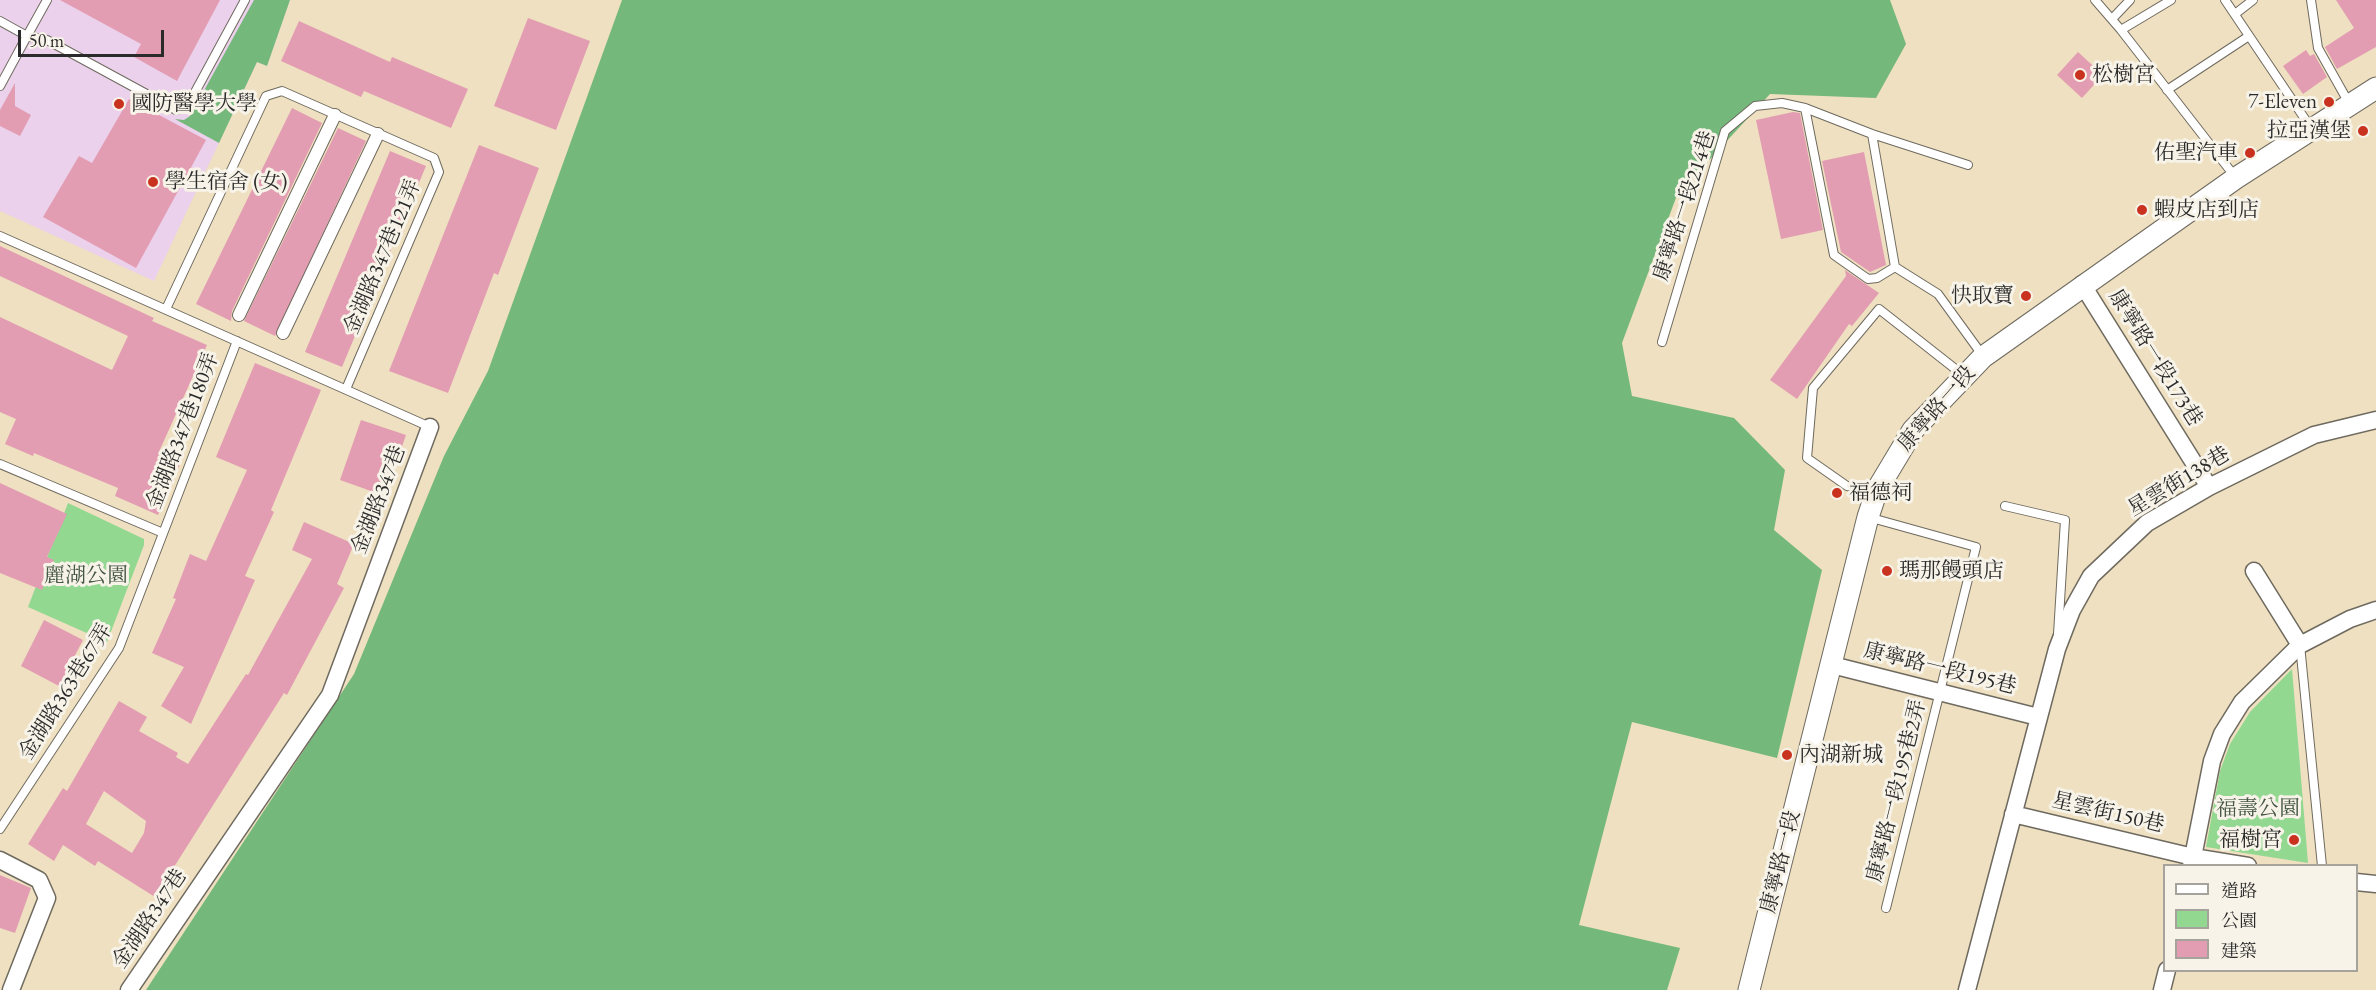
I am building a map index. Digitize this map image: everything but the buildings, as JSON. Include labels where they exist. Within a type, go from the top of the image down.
[{"type":"street","name":"康寧路一段","points":[[1749,990],[1868,517],[1877,490],[1913,430],[1963,375],[1983,357],[2082,284],[2236,178],[2376,88]]},
{"type":"street","points":[[239,315],[335,116]]},
{"type":"street","points":[[283,333],[378,134]]},
{"type":"street","name":"康寧路一段173巷","points":[[2082,284],[2209,487]]},
{"type":"street","name":"星雲街138巷","points":[[1967,990],[2057,649],[2072,609],[2091,576],[2147,524],[2209,487],[2314,435],[2376,420]]},
{"type":"street","name":"金湖路347巷","points":[[129,990],[330,695],[430,428]]},
{"type":"street","points":[[2254,571],[2300,645]]},
{"type":"street","points":[[2192,861],[2212,761],[2222,734],[2242,702],[2300,645],[2376,610]]},
{"type":"street","name":"康寧路一段195巷","points":[[1832,665],[2038,717]]},
{"type":"street","name":"星雲街150巷","points":[[2013,814],[2192,861],[2226,864]]},
{"type":"street","points":[[0,860],[39,880],[47,898],[10,990]]},
{"type":"street","points":[[2358,882],[2376,884]]},
{"type":"street","points":[[2162,990],[2166,972]]},
{"type":"lane","points":[[0,86],[47,0]]},
{"type":"lane","points":[[0,21],[27,36],[47,40],[176,110],[187,107],[245,0]]},
{"type":"lane","points":[[2095,0],[2236,178]]},
{"type":"lane","points":[[2112,19],[2130,0]]},
{"type":"lane","points":[[2121,30],[2171,0]]},
{"type":"lane","points":[[2225,0],[2311,128]]},
{"type":"lane","points":[[2235,14],[2253,0]]},
{"type":"lane","points":[[2311,0],[2318,48],[2350,106]]},
{"type":"lane","points":[[2167,90],[2249,36]]},
{"type":"lane","name":"金湖路347巷121弄","points":[[166,309],[266,96],[282,91],[434,158],[439,172],[346,389]]},
{"type":"lane","name":"康寧路一段214巷","points":[[1662,342],[1725,131],[1755,106],[1782,103],[1804,108],[1872,134],[1968,165]]},
{"type":"lane","points":[[1804,108],[1834,255],[1868,279],[1878,278],[1895,267]]},
{"type":"lane","points":[[1872,134],[1895,267],[1938,294],[1983,357]]},
{"type":"lane","name":"金湖路347巷","points":[[0,236],[430,428]]},
{"type":"lane","points":[[1877,490],[1847,486],[1807,458],[1814,388],[1879,309],[1963,375]]},
{"type":"lane","name":"金湖路347巷180弄","points":[[163,533],[237,342]]},
{"type":"lane","points":[[0,464],[163,533]]},
{"type":"lane","points":[[2005,506],[2065,520],[2057,649]]},
{"type":"lane","name":"康寧路一段195巷2弄","points":[[1868,517],[1976,547],[1886,908]]},
{"type":"lane","name":"金湖路363巷67弄","points":[[0,829],[119,648],[163,533]]},
{"type":"lane","points":[[2300,645],[2322,864]]},
{"type":"shaded area","name":"國防醫學大學","points":[[0,0],[290,0],[267,66],[257,62],[154,281],[0,211]]},
{"type":"green space","points":[[254,0],[290,0],[267,66],[257,62],[219,143],[175,119],[184,120],[190,116]]},
{"type":"green space","points":[[622,0],[1890,0],[1906,44],[1876,98],[1770,94],[1677,195],[1622,343],[1632,396],[1734,418],[1785,470],[1774,530],[1822,570],[1777,758],[1632,722],[1579,925],[1680,948],[1667,990],[146,990],[354,674],[444,456],[488,371]]},
{"type":"green space","name":"麗湖公園","points":[[68,503],[144,539],[144,545],[107,642],[28,607]]},
{"type":"green space","name":"福壽公園","points":[[2292,669],[2308,863],[2206,847],[2220,771],[2230,744],[2250,712]]},
{"type":"place","name":"松樹宮","points":[[2080,75]]},
{"type":"place","name":"7-Eleven","points":[[2329,102]]},
{"type":"place","name":"國防醫學大學","points":[[119,104]]},
{"type":"place","name":"拉亞漢堡","points":[[2363,131]]},
{"type":"place","name":"佑聖汽車","points":[[2250,153]]},
{"type":"place","name":"學生宿舍 (女)","points":[[153,182]]},
{"type":"place","name":"蝦皮店到店","points":[[2142,210]]},
{"type":"place","name":"快取寶","points":[[2026,296]]},
{"type":"place","name":"福德祠","points":[[1837,493]]},
{"type":"place","name":"瑪那饅頭店","points":[[1887,571]]},
{"type":"place","name":"內湖新城","points":[[1787,755]]},
{"type":"place","name":"福樹宮","points":[[2294,840]]}]
